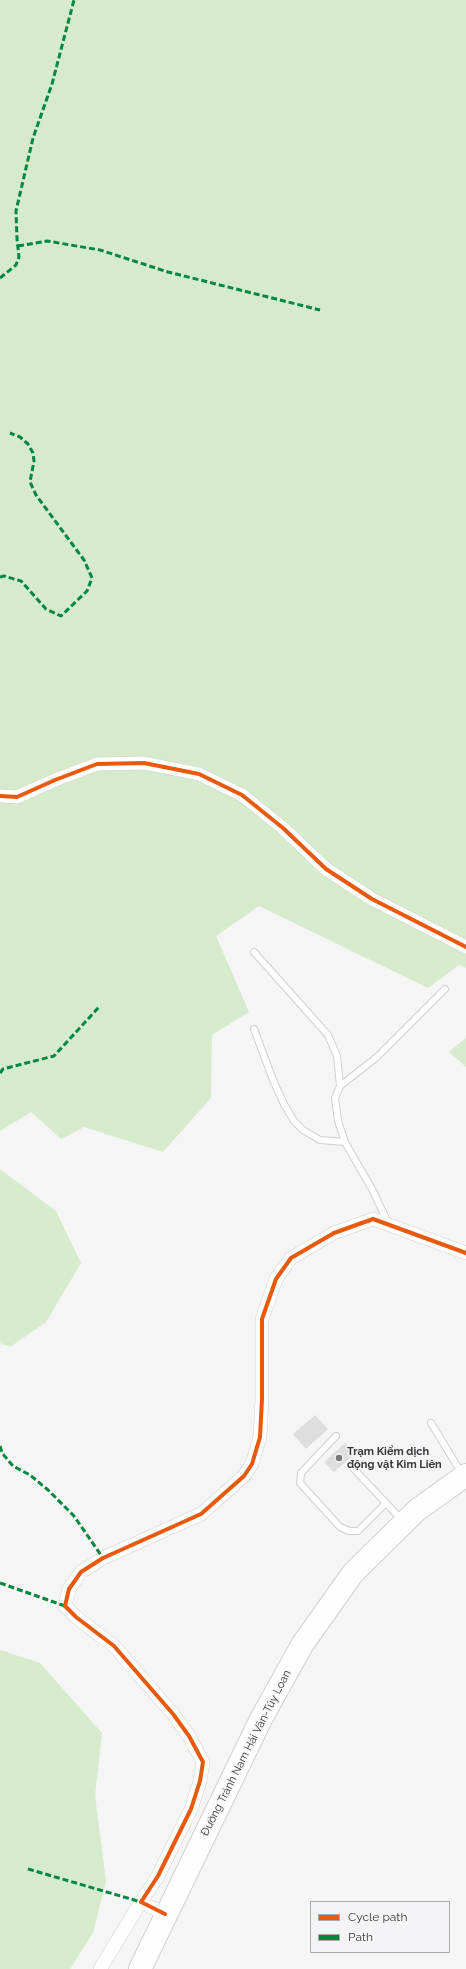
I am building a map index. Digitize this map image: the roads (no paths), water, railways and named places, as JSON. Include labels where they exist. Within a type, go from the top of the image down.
[{"type":"highway","name":"Đường Tránh Nam Hải Vân-Túy Loan","points":[[140,1969],[165,1914],[261,1719],[302,1645],[353,1573],[417,1510],[465,1476]]},
{"type":"street","points":[[0,796],[17,797],[55,780],[97,764],[144,763],[199,774],[242,795],[283,828],[326,869],[372,900],[466,947]]},
{"type":"street","points":[[100,1969],[158,1876],[191,1808],[200,1781],[203,1762],[189,1736],[114,1646],[76,1617],[65,1606],[69,1590],[81,1572],[103,1558],[201,1514],[244,1476],[252,1464],[260,1437],[262,1399],[262,1319],[276,1279],[291,1258],[334,1233],[373,1219],[466,1253]]},
{"type":"street","points":[[141,1902],[165,1914]]},
{"type":"lane","points":[[254,952],[328,1035],[337,1056],[340,1086],[334,1104],[338,1122],[345,1142],[373,1191],[389,1224]]},
{"type":"lane","points":[[340,1086],[377,1057],[445,989]]},
{"type":"lane","points":[[254,1029],[273,1080],[294,1121],[303,1130],[320,1140],[345,1142]]},
{"type":"lane","points":[[431,1423],[465,1476]]},
{"type":"lane","points":[[336,1436],[301,1473],[300,1483],[340,1527],[349,1531],[358,1531],[386,1503]]},
{"type":"lane","points":[[353,1468],[404,1523]]},
{"type":"place","name":"Trạm Kiểm dịch động vật Kim Liên","points":[[339,1458]]}]
